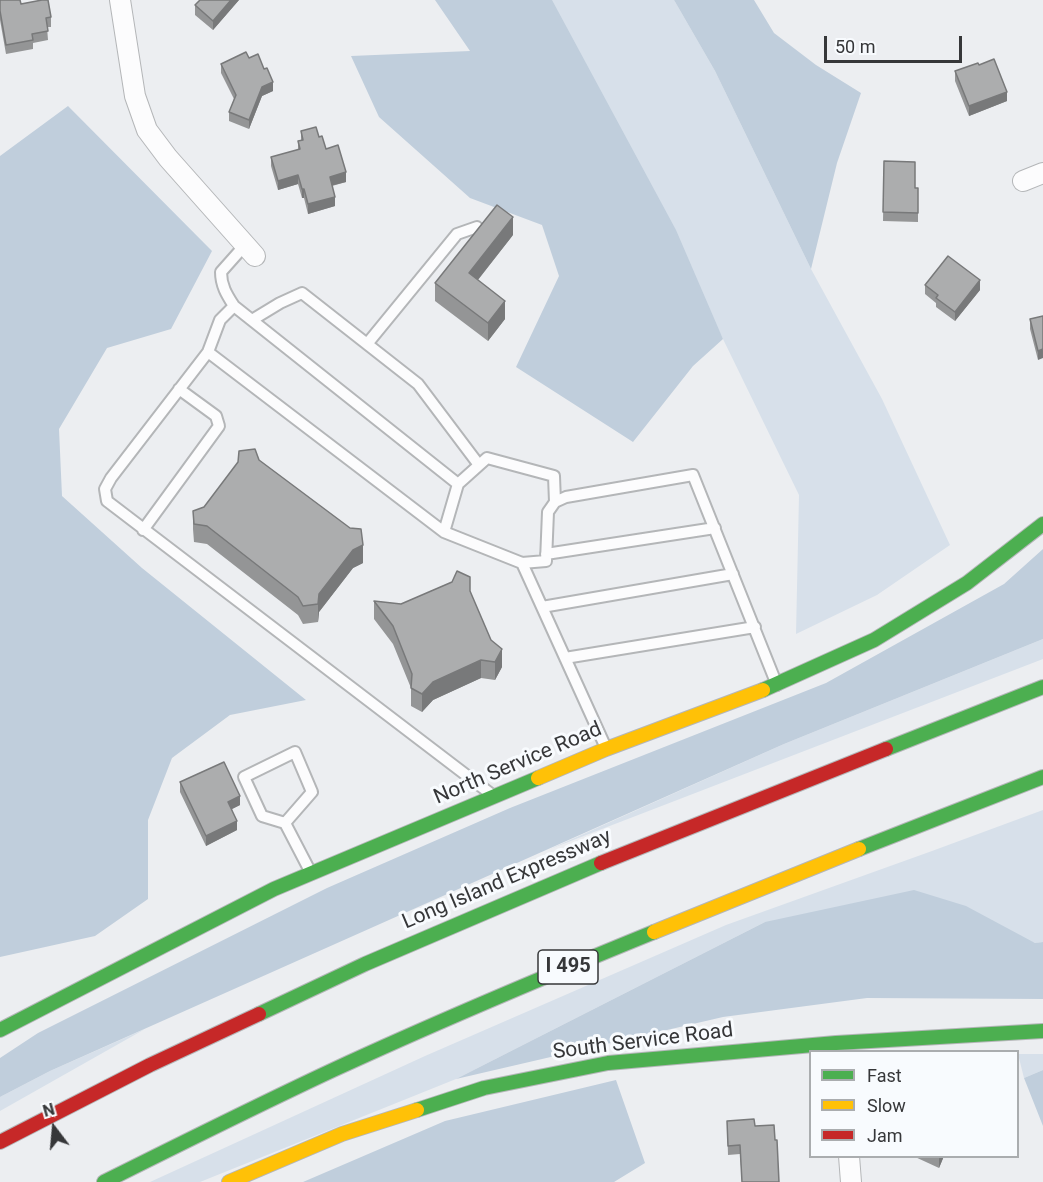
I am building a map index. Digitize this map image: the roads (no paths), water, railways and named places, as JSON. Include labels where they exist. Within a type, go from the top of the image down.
[{"type":"main road","name":"North Service Road","points":[[0,1030],[274,889],[606,749],[777,685],[874,640],[967,583],[1043,524]]},
{"type":"main road","name":"Long Island Expressway","points":[[0,1143],[150,1065],[364,964],[617,856],[1043,687]]},
{"type":"main road","name":"I 495","points":[[105,1182],[187,1139],[399,1040],[648,933],[1043,777]]},
{"type":"main road","name":"South Service Road","points":[[230,1182],[342,1134],[484,1088],[608,1063],[1043,1031]]},
{"type":"street","points":[[120,0],[135,96],[147,130],[168,158],[250,251]]},
{"type":"street","points":[[1023,181],[1043,173]]},
{"type":"street","points":[[849,1158],[851,1182]]},
{"type":"lane","points":[[367,344],[457,234],[477,227]]},
{"type":"lane","points":[[250,251],[221,272],[221,281],[234,306],[458,484]]},
{"type":"lane","points":[[252,320],[302,293],[418,384],[479,465]]},
{"type":"lane","points":[[234,306],[220,320],[208,352],[111,478],[105,489],[107,501],[494,797]]},
{"type":"lane","points":[[208,352],[444,532],[522,563],[546,561],[548,512],[555,502],[566,497],[693,475],[777,685]]},
{"type":"lane","points":[[143,530],[219,426],[216,416],[179,389]]},
{"type":"lane","points":[[444,532],[458,484],[487,458],[554,476],[555,502]]},
{"type":"lane","points":[[546,554],[715,528]]},
{"type":"lane","points":[[522,563],[606,749]]},
{"type":"lane","points":[[542,607],[733,574]]},
{"type":"lane","points":[[565,658],[755,627]]},
{"type":"lane","points":[[285,823],[312,792],[295,752],[244,777],[262,816],[285,823],[311,873]]}]
